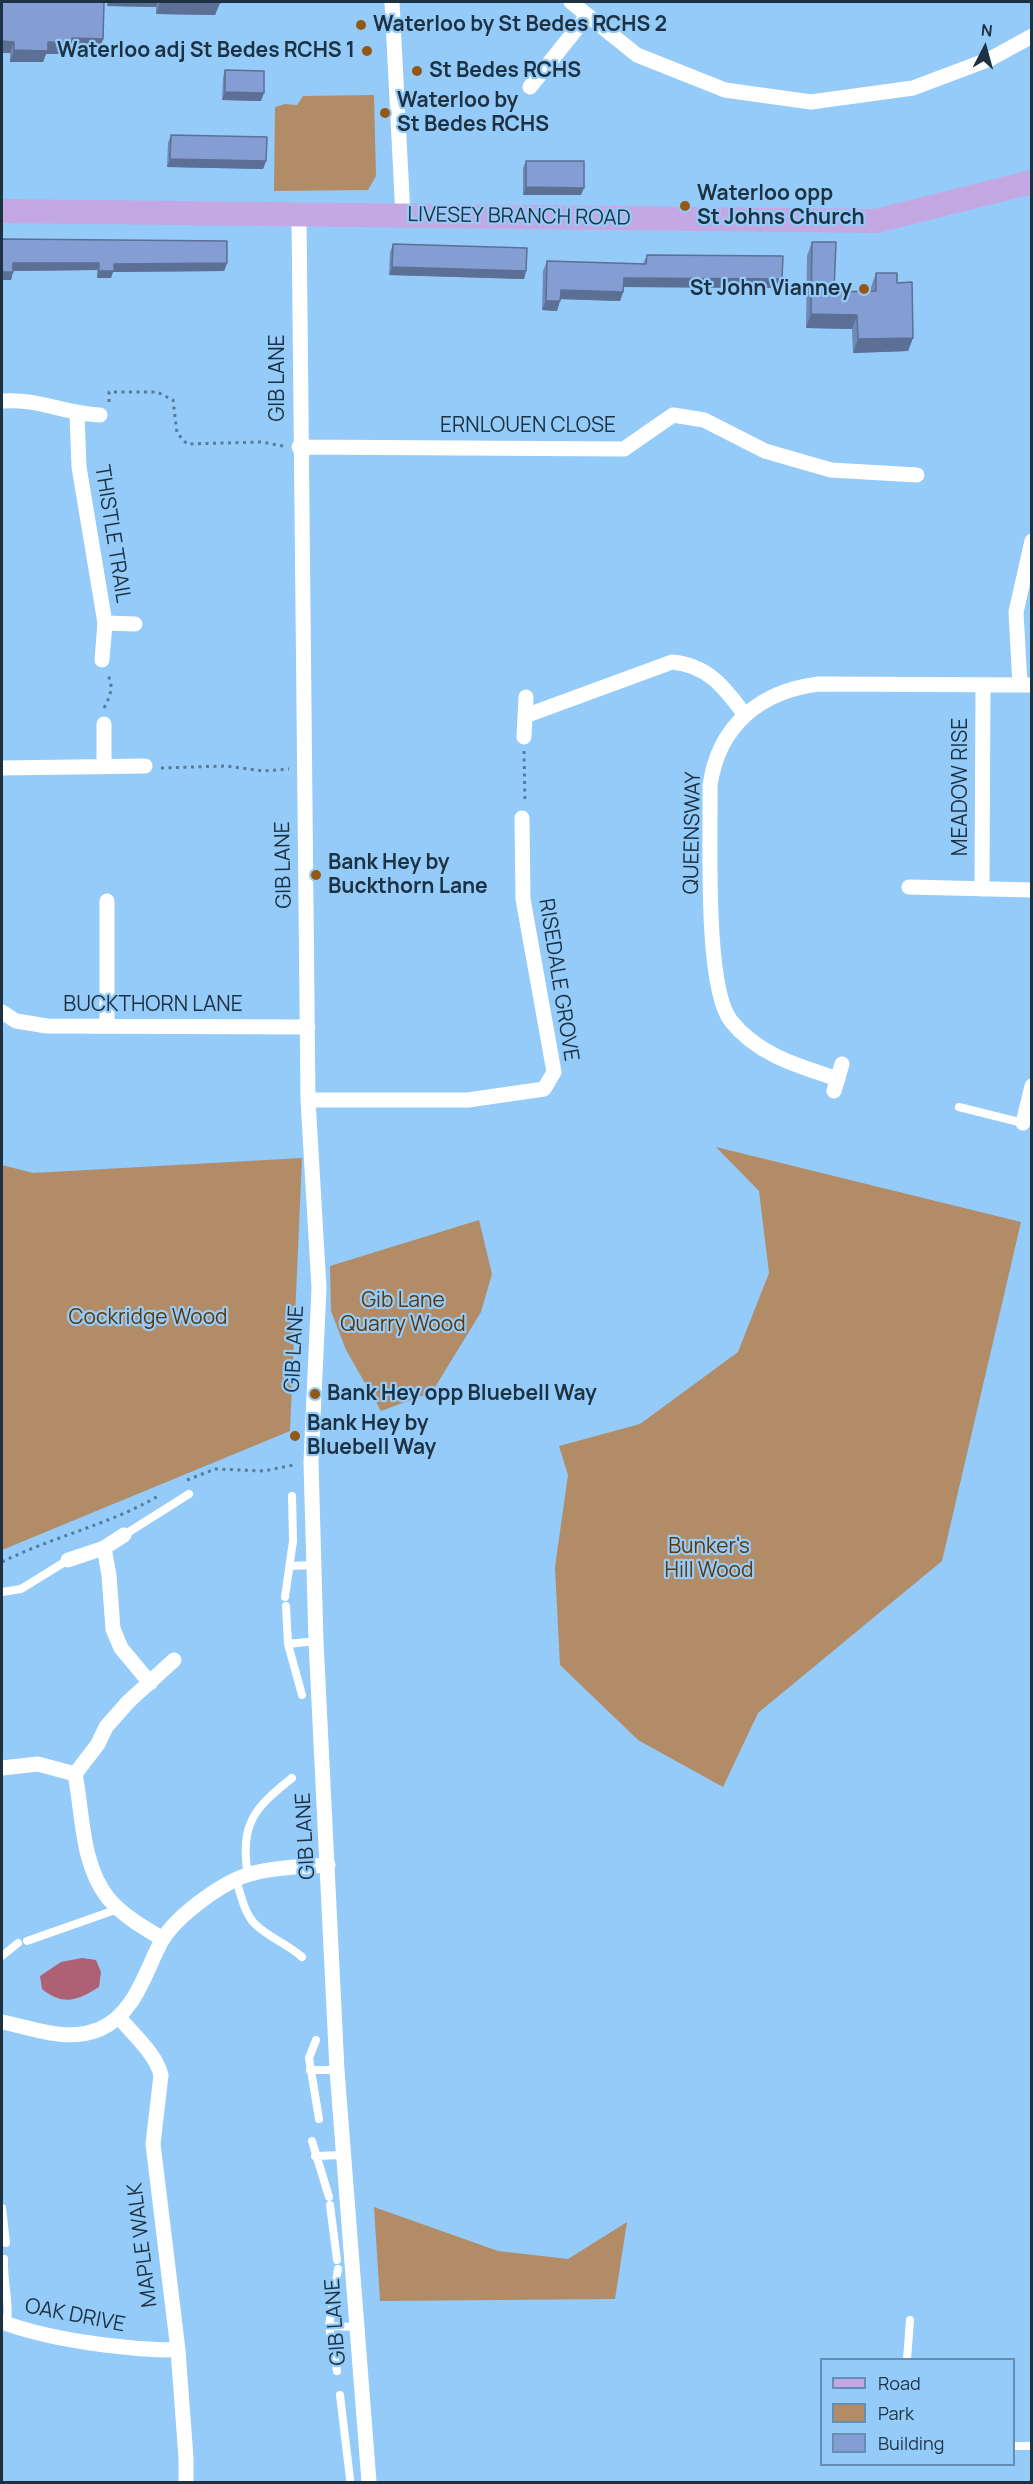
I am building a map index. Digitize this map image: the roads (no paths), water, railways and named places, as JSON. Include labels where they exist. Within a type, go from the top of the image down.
[{"type":"main road","name":"LIVESEY BRANCH ROAD","points":[[2,211],[876,221],[1032,182]]},
{"type":"street","points":[[392,2],[403,216]]},
{"type":"street","points":[[571,2],[586,17],[636,55],[725,90],[811,102],[913,88],[990,59],[1032,36]]},
{"type":"street","points":[[530,87],[586,17]]},
{"type":"street","name":"GIB LANE","points":[[299,215],[299,447],[308,1100],[319,1288],[311,1462],[316,1641],[336,2070],[351,2230],[369,2482]]},
{"type":"street","points":[[2,401],[48,404],[77,414],[100,415]]},
{"type":"street","name":"THISTLE TRAIL","points":[[77,414],[79,467],[105,623],[102,660]]},
{"type":"street","name":"ERNLOUEN CLOSE","points":[[299,447],[624,449],[673,415],[704,420],[765,451],[831,470],[917,474]]},
{"type":"street","points":[[1026,685],[1017,612],[1032,541]]},
{"type":"street","points":[[105,623],[135,624]]},
{"type":"street","points":[[525,716],[672,662],[686,663],[711,675],[723,686],[745,715]]},
{"type":"street","name":"QUEENSWAY","points":[[838,1078],[780,1060],[748,1038],[730,1020],[717,987],[714,968],[710,786],[712,770],[724,741],[745,715],[780,692],[795,687],[819,684],[1026,685]]},
{"type":"street","name":"MEADOW RISE","points":[[982,889],[983,685]]},
{"type":"street","points":[[524,737],[526,697]]},
{"type":"street","points":[[104,724],[104,765]]},
{"type":"street","points":[[2,768],[145,766]]},
{"type":"street","name":"RISEDALE GROVE","points":[[308,1100],[468,1100],[544,1089],[554,1072],[523,899],[522,818]]},
{"type":"street","points":[[909,887],[1032,890]]},
{"type":"street","points":[[107,901],[107,1026]]},
{"type":"street","name":"BUCKTHORN LANE","points":[[2,1012],[16,1021],[47,1026],[308,1027]]},
{"type":"street","points":[[1023,1124],[1032,1086]]},
{"type":"street","points":[[68,1560],[104,1548],[124,1535]]},
{"type":"street","points":[[104,1548],[109,1575],[113,1629],[122,1648],[150,1683]]},
{"type":"street","points":[[163,1939],[118,1908],[98,1881],[84,1837],[75,1774],[98,1744],[106,1727],[174,1660]]},
{"type":"street","points":[[2,1768],[38,1764],[75,1774]]},
{"type":"street","points":[[2,2022],[53,2036],[99,2029],[118,2017],[132,2002],[163,1939],[188,1912],[242,1877],[328,1865]]},
{"type":"street","name":"MAPLE WALK","points":[[118,2017],[149,2052],[158,2065],[160,2075],[153,2144],[178,2350],[186,2482]]},
{"type":"street","name":"OAK DRIVE","points":[[4,2324],[105,2345],[141,2350],[178,2350]]},
{"type":"lane","points":[[959,1107],[1023,1124]]},
{"type":"lane","points":[[124,1535],[189,1494]]},
{"type":"lane","points":[[285,1597],[290,1566],[292,1496]]},
{"type":"lane","points":[[2,1592],[21,1589],[68,1560]]},
{"type":"lane","points":[[290,1566],[314,1565]]},
{"type":"lane","points":[[286,1606],[288,1644],[302,1695]]},
{"type":"lane","points":[[288,1644],[316,1641]]},
{"type":"lane","points":[[292,1778],[272,1794],[252,1820],[246,1835],[242,1877],[247,1913],[254,1923],[291,1946],[302,1957]]},
{"type":"lane","points":[[2,1956],[23,1942],[118,1908]]},
{"type":"lane","points":[[316,2040],[310,2050],[310,2070],[319,2119]]},
{"type":"lane","points":[[310,2070],[336,2070]]},
{"type":"lane","points":[[312,2141],[329,2201],[331,2230],[337,2260]]},
{"type":"lane","points":[[315,2156],[344,2155]]},
{"type":"lane","points":[[2,2208],[6,2243]]},
{"type":"lane","points":[[331,2230],[351,2230]]},
{"type":"lane","points":[[4,2259],[5,2282],[9,2296],[4,2324]]},
{"type":"lane","points":[[337,2371],[329,2326],[338,2269]]},
{"type":"lane","points":[[907,2358],[910,2320]]},
{"type":"lane","points":[[329,2326],[357,2327]]},
{"type":"lane","points":[[340,2394],[350,2479]]},
{"type":"lane","points":[[346,2432],[366,2430]]},
{"type":"lane","points":[[1015,2446],[1032,2446]]},
{"type":"place","name":"Waterloo by St Bedes RCHS 2","points":[[361,25]]},
{"type":"place","name":"Waterloo adj St Bedes RCHS 1","points":[[367,51]]},
{"type":"place","name":"St Bedes RCHS","points":[[417,71]]},
{"type":"place","name":"Waterloo by St Bedes RCHS","points":[[385,113]]},
{"type":"place","name":"Waterloo opp St Johns Church","points":[[685,206]]},
{"type":"place","name":"St John Vianney","points":[[864,289]]},
{"type":"place","name":"Bank Hey by Buckthorn Lane","points":[[316,875]]},
{"type":"place","name":"Bank Hey opp Bluebell Way","points":[[315,1394]]},
{"type":"place","name":"Bank Hey by Bluebell Way","points":[[295,1436]]},
{"type":"park label","name":"Gib Lane Quarry Wood","points":[[403,1313]]},
{"type":"park label","name":"Cockridge Wood","points":[[148,1318]]},
{"type":"park label","name":"Bunker's Hill Wood","points":[[709,1559]]}]
